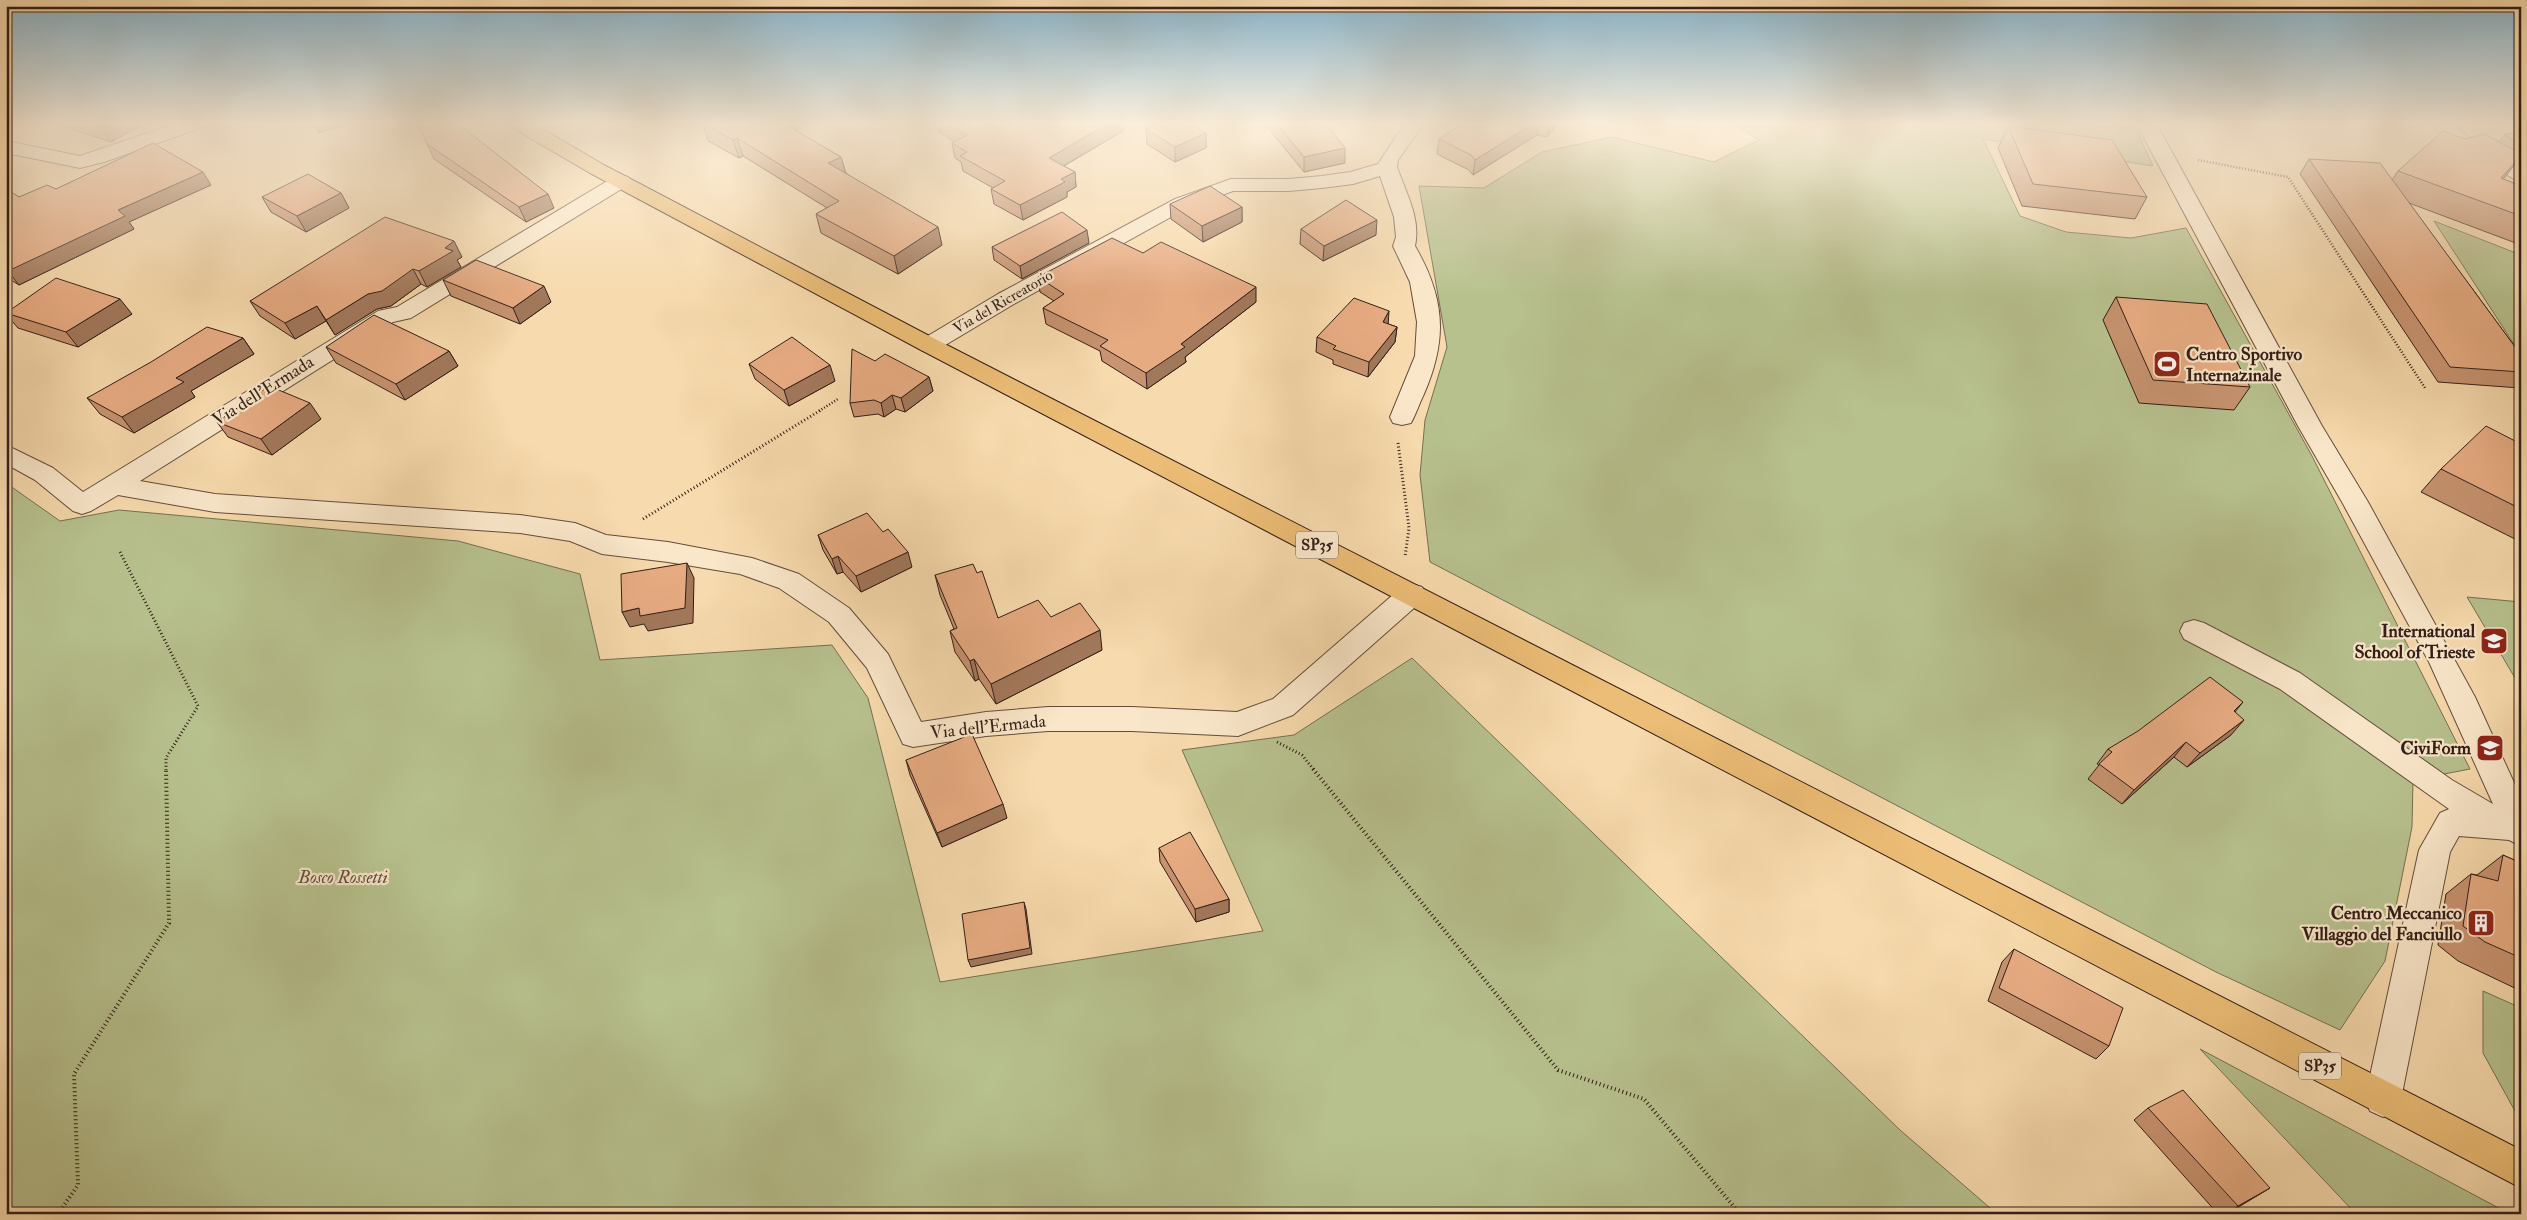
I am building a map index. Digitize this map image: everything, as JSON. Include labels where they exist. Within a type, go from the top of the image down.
[{"type":"main road","name":"SP35","points":[[621,181],[929,345],[2521,1170]]},
{"type":"street","name":"Via del Ricreatorio","points":[[929,345],[1006,299],[1182,204],[1231,185],[1289,185],[1338,180]]},
{"type":"street","points":[[1391,180],[1406,226],[1407,237],[1404,246],[1416,266],[1427,315],[1428,350],[1402,418]]},
{"type":"street","points":[[2178,180],[2310,426],[2356,502],[2442,660],[2461,697],[2520,831]]},
{"type":"street","name":"Via dell'Ermada","points":[[6,453],[44,474],[82,505],[386,316],[403,313],[621,181]]},
{"type":"street","name":"Via dell'Ermada","points":[[114,485],[214,503],[520,524],[575,532],[602,544],[668,552],[743,565],[789,581],[839,616],[878,662],[913,735],[986,724],[1048,720],[1132,719],[1238,724],[1283,707],[1348,652],[1404,590]]},
{"type":"street","points":[[2194,631],[2290,681],[2441,789],[2481,813],[2520,831]]},
{"type":"street","points":[[2383,1099],[2435,850],[2451,822],[2520,831]]},
{"type":"path","points":[[2290,180],[2425,388]]},
{"type":"path","points":[[602,544],[838,399]]},
{"type":"path","points":[[1402,418],[1398,444],[1399,462],[1409,506],[1410,536],[1404,590]]},
{"type":"path","points":[[58,1214],[78,1185],[74,1074],[169,923],[166,758],[198,706],[120,552]]},
{"type":"path","points":[[1238,724],[1302,755],[1558,1070],[1644,1100],[1740,1214]]},
{"type":"green space","points":[[1497,180],[2003,180],[2020,216],[2066,232],[2131,238],[2186,228],[2312,456],[2470,769],[2413,780],[2412,827],[2385,961],[2340,1030],[2216,972],[1430,562],[1420,475],[1425,420],[1447,347],[1419,186],[1484,188]]},
{"type":"green space","points":[[2434,221],[2521,255],[2521,355]]},
{"type":"green space","name":"Bosco Rossetti","points":[[6,483],[60,521],[119,510],[458,541],[580,574],[600,660],[832,645],[868,698],[940,982],[1263,931],[1182,750],[1294,735],[1412,658],[1900,1130],[1997,1214],[6,1214]]},
{"type":"green space","points":[[2467,597],[2521,602],[2521,683],[2518,683]]},
{"type":"green space","points":[[2483,991],[2521,1008],[2521,1122],[2483,1053]]},
{"type":"green space","points":[[2200,1049],[2510,1214],[2356,1214]]},
{"type":"building","points":[[75,180],[185,180],[118,210],[125,216],[8,271],[6,270],[6,189],[19,197],[47,185],[56,189]]},
{"type":"building","points":[[296,180],[318,180],[341,193],[297,216],[262,197]]},
{"type":"building","points":[[479,180],[530,180],[548,194],[519,207]]},
{"type":"building","points":[[805,180],[857,180],[938,227],[894,256],[816,214],[839,201]]},
{"type":"building","points":[[1003,180],[1062,180],[1065,182],[1020,205],[991,189],[1005,181]]},
{"type":"building","points":[[2031,180],[2137,180],[2147,197],[2033,184]]},
{"type":"building","points":[[2323,180],[2392,180],[2521,355],[2521,372],[2450,367]]},
{"type":"building","points":[[2422,180],[2506,180],[2521,186],[2521,216]]},
{"type":"building","points":[[1210,186],[1242,207],[1202,226],[1170,204]]},
{"type":"building","points":[[1346,200],[1377,220],[1324,246],[1301,229]]},
{"type":"building","points":[[1062,212],[1087,230],[1020,266],[992,247]]},
{"type":"building","points":[[385,217],[454,241],[445,248],[453,251],[419,271],[413,269],[382,291],[368,294],[326,320],[317,306],[285,323],[250,301]]},
{"type":"building","points":[[1112,238],[1143,253],[1161,242],[1256,287],[1181,344],[1185,347],[1146,373],[1100,346],[1108,340],[1043,308],[1064,294],[1038,277]]},
{"type":"building","points":[[476,260],[544,286],[513,308],[443,280]]},
{"type":"building","points":[[56,278],[120,299],[66,332],[6,313]]},
{"type":"building","points":[[2116,297],[2207,304],[2250,387],[2153,380]]},
{"type":"building","points":[[1354,298],[1389,311],[1383,322],[1397,327],[1369,362],[1333,349],[1336,346],[1317,337]]},
{"type":"building","points":[[374,315],[449,351],[396,384],[326,347]]},
{"type":"building","points":[[207,327],[243,338],[176,378],[184,382],[122,417],[87,398],[151,362]]},
{"type":"building","points":[[792,337],[830,365],[784,390],[749,364]]},
{"type":"building","points":[[852,349],[875,361],[885,354],[929,377],[901,398],[892,395],[881,403],[874,400],[850,403]]},
{"type":"building","points":[[269,386],[310,403],[261,439],[217,422]]},
{"type":"building","points":[[2486,426],[2521,444],[2521,509],[2441,469]]},
{"type":"building","points":[[867,513],[883,532],[888,529],[908,552],[856,576],[838,556],[832,559],[818,535]]},
{"type":"building","points":[[687,563],[685,608],[640,616],[639,608],[622,612],[621,574]]},
{"type":"building","points":[[973,564],[977,573],[982,571],[998,618],[1038,600],[1051,617],[1080,603],[1100,630],[991,684],[974,659],[970,661],[950,631],[957,628],[935,575]]},
{"type":"building","points":[[2210,677],[2243,702],[2234,711],[2244,720],[2200,753],[2186,742],[2134,790],[2099,764],[2112,752],[2108,749],[2138,731]]},
{"type":"building","points":[[972,734],[1003,804],[937,833],[906,760]]},
{"type":"building","points":[[1190,832],[1229,899],[1195,909],[1159,848]]},
{"type":"building","points":[[2503,855],[2521,863],[2521,958],[2485,942],[2463,926],[2471,874],[2498,881]]},
{"type":"building","points":[[1024,902],[1030,948],[968,960],[962,914]]},
{"type":"building","points":[[2014,949],[2123,1008],[2109,1046],[1999,988]]},
{"type":"building","points":[[2183,1090],[2270,1188],[2238,1206],[2148,1108]]},
{"type":"place","name":"Centro Sportivo Internazinale","points":[[2167,364]]},
{"type":"place","name":"International School of Trieste","points":[[2494,641]]},
{"type":"place","name":"CiviForm","points":[[2490,748]]},
{"type":"place","name":"Centro Meccanico Villaggio del Fanciullo","points":[[2481,923]]}]
